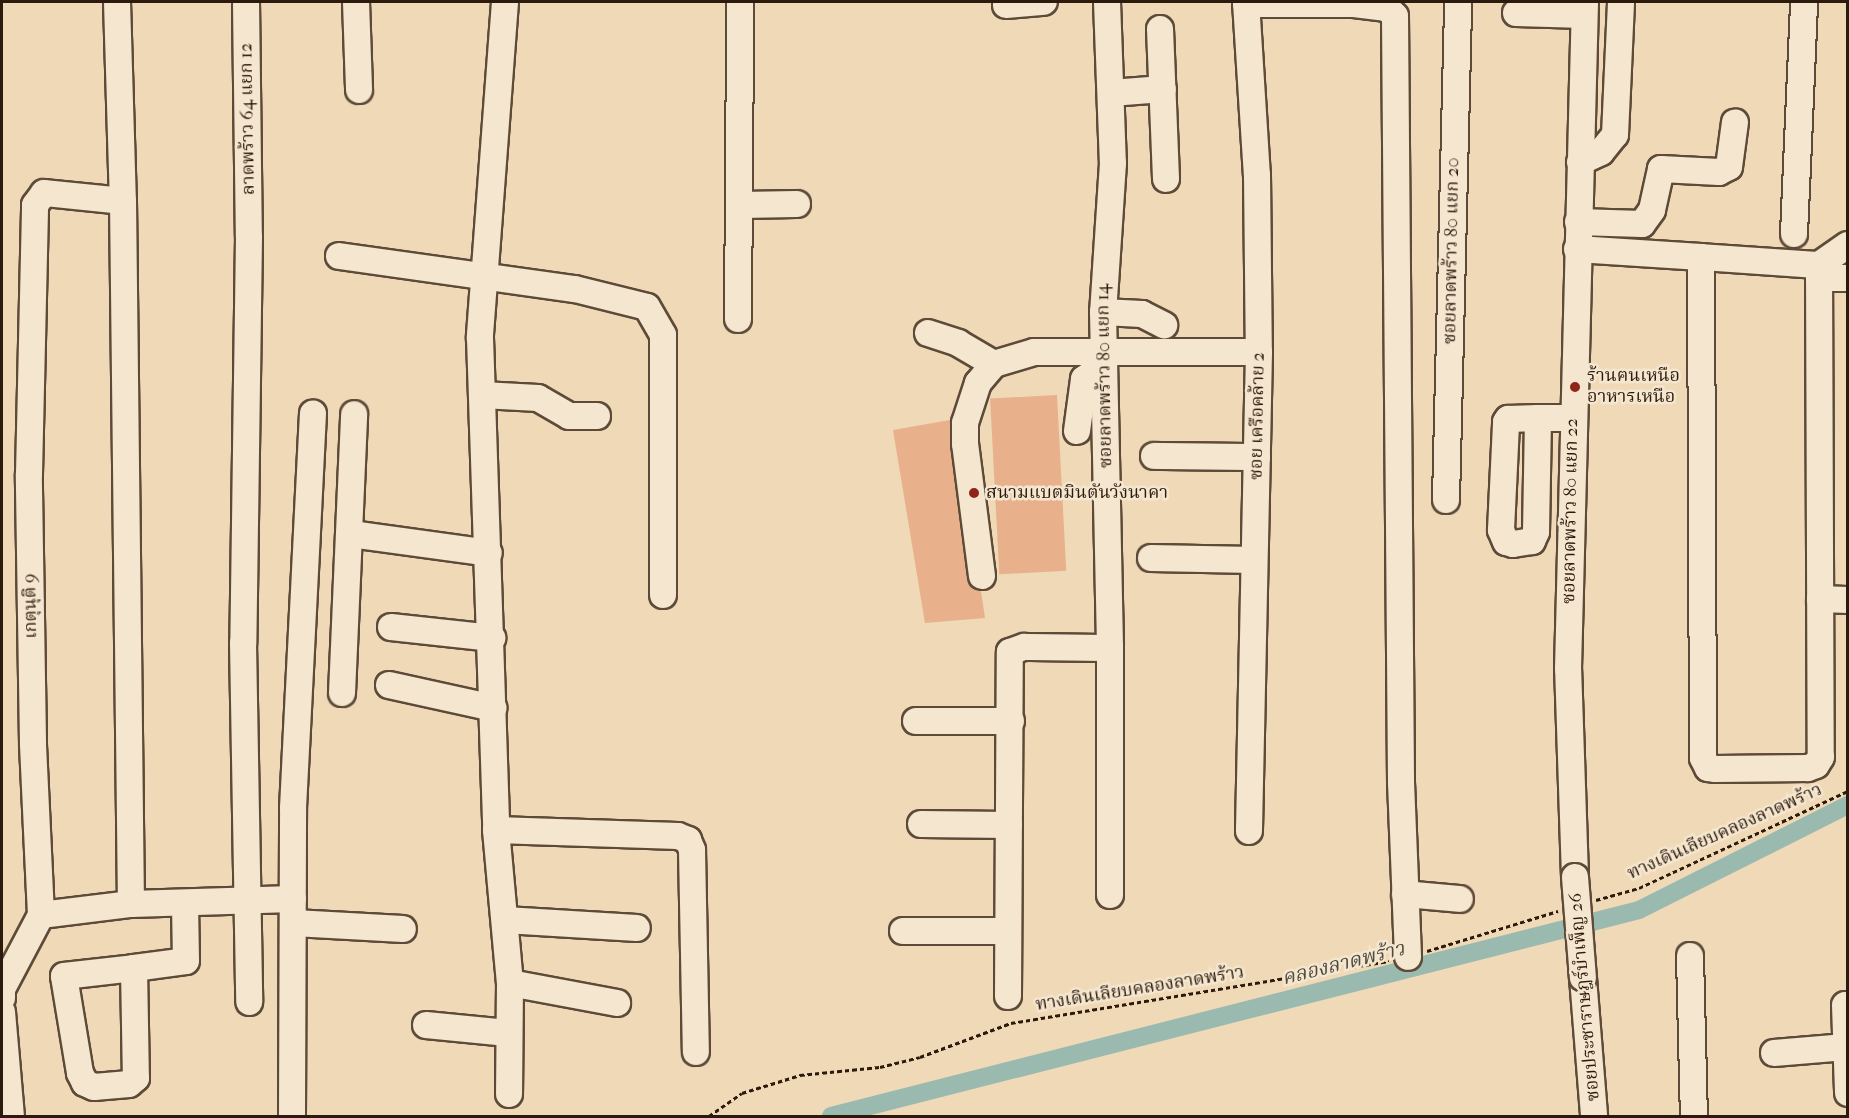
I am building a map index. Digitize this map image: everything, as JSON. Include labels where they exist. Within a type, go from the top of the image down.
[{"type":"street","points":[[117,2],[123,201],[131,904]]},
{"type":"street","name":"ลาดพร้าว 64 แยก 12","points":[[246,2],[249,237],[243,643],[249,1002]]},
{"type":"street","points":[[356,2],[359,90]]},
{"type":"street","points":[[505,2],[483,278],[482,396],[492,638],[496,830],[510,983],[509,1094]]},
{"type":"street","points":[[738,320],[740,2]]},
{"type":"street","points":[[1006,6],[1044,2]]},
{"type":"street","name":"ซอยลาดพร้าว 80 แยก 14","points":[[1107,2],[1113,163],[1103,312],[1110,648],[1110,895]]},
{"type":"street","name":"ซอยลาดพร้าว 80 แยก 20","points":[[1446,500],[1458,2]]},
{"type":"street","points":[[1580,162],[1601,153],[1615,135],[1622,2]]},
{"type":"street","points":[[1794,234],[1804,2]]},
{"type":"street","points":[[1246,3],[1354,3],[1387,8],[1395,16],[1405,894],[1408,957]]},
{"type":"street","name":"ซอย เครือคล้าย 2","points":[[1246,3],[1257,175],[1259,352],[1249,831]]},
{"type":"street","points":[[1516,13],[1585,8]]},
{"type":"street","name":"ซอยลาดพร้าว 80 แยก 22","points":[[1575,877],[1568,669],[1577,249],[1585,8]]},
{"type":"street","points":[[1160,28],[1166,178]]},
{"type":"street","points":[[1111,93],[1163,89]]},
{"type":"street","points":[[1578,222],[1642,224],[1652,210],[1661,169],[1719,172],[1729,167],[1735,122]]},
{"type":"street","name":"เกตุนุติ 9","points":[[41,915],[33,743],[29,474],[35,205],[44,193],[123,201]]},
{"type":"street","points":[[740,206],[797,204]]},
{"type":"street","points":[[1701,257],[1703,758],[1708,768],[1808,768],[1819,761],[1819,271],[1848,245]]},
{"type":"street","points":[[1577,249],[1701,257],[1819,271],[1848,278]]},
{"type":"street","points":[[339,256],[483,278],[575,289],[647,307],[657,320],[663,335],[663,595]]},
{"type":"street","points":[[1103,312],[1142,314],[1164,325]]},
{"type":"street","points":[[928,333],[958,343],[994,364]]},
{"type":"street","points":[[982,576],[965,423],[978,383],[994,364],[1034,351],[1104,358],[1259,352]]},
{"type":"street","points":[[1077,431],[1084,380],[1104,358]]},
{"type":"street","points":[[482,396],[538,398],[569,416],[597,416]]},
{"type":"street","points":[[292,1116],[293,808],[313,414]]},
{"type":"street","points":[[342,693],[351,534],[354,414]]},
{"type":"street","points":[[1538,418],[1573,418]]},
{"type":"street","points":[[1154,456],[1257,457]]},
{"type":"street","points":[[351,534],[489,553]]},
{"type":"street","points":[[1151,558],[1254,560]]},
{"type":"street","points":[[1820,599],[1848,600]]},
{"type":"street","points":[[391,627],[492,638]]},
{"type":"street","points":[[1008,996],[1010,651],[1024,647],[1110,648]]},
{"type":"street","points":[[389,685],[494,708]]},
{"type":"street","points":[[916,721],[1011,721]]},
{"type":"street","points":[[921,824],[1009,825]]},
{"type":"street","points":[[496,830],[678,836],[688,840],[692,850],[696,1052]]},
{"type":"street","name":"ซอยประชาราษฎร์บำเพ็ญ 26","points":[[1575,877],[1594,1116]]},
{"type":"street","points":[[1405,894],[1460,899]]},
{"type":"street","points":[[2,998],[2,989],[41,915],[131,904],[249,902],[403,929]]},
{"type":"street","points":[[134,968],[139,1064],[136,1078],[129,1084],[94,1087],[84,1083],[80,1073],[64,976],[186,962],[185,903]]},
{"type":"street","points":[[506,920],[637,928]]},
{"type":"street","points":[[903,931],[1008,931]]},
{"type":"street","points":[[1690,956],[1694,1116]]},
{"type":"street","points":[[510,983],[617,1003]]},
{"type":"street","points":[[1845,1005],[1848,1093]]},
{"type":"street","points":[[2,1012],[11,1116]]},
{"type":"street","points":[[426,1025],[508,1033]]},
{"type":"street","points":[[1774,1053],[1846,1047]]},
{"type":"path","name":"ทางเดินเลียบคลองลาดพร้าว","points":[[1593,901],[1639,888],[1848,791]]},
{"type":"path","name":"ทางเดินเลียบคลองลาดพร้าว","points":[[709,1116],[752,1090],[800,1076],[880,1067],[920,1057],[1011,1023],[1408,957],[1570,907]]},
{"type":"building","points":[[1057,395],[1066,571],[999,574],[990,399]]},
{"type":"building","points":[[950,420],[967,578],[970,586],[981,591],[985,618],[925,623],[893,430]]},
{"type":"waterway","name":"คลองลาดพร้าว","points":[[831,1116],[1639,910],[1848,805]]},
{"type":"place","name":"ร้านฅนเหนือ อาหารเหนือ","points":[[1575,387]]},
{"type":"place","name":"สนามแบตมินตันวังนาคา","points":[[974,493]]}]
